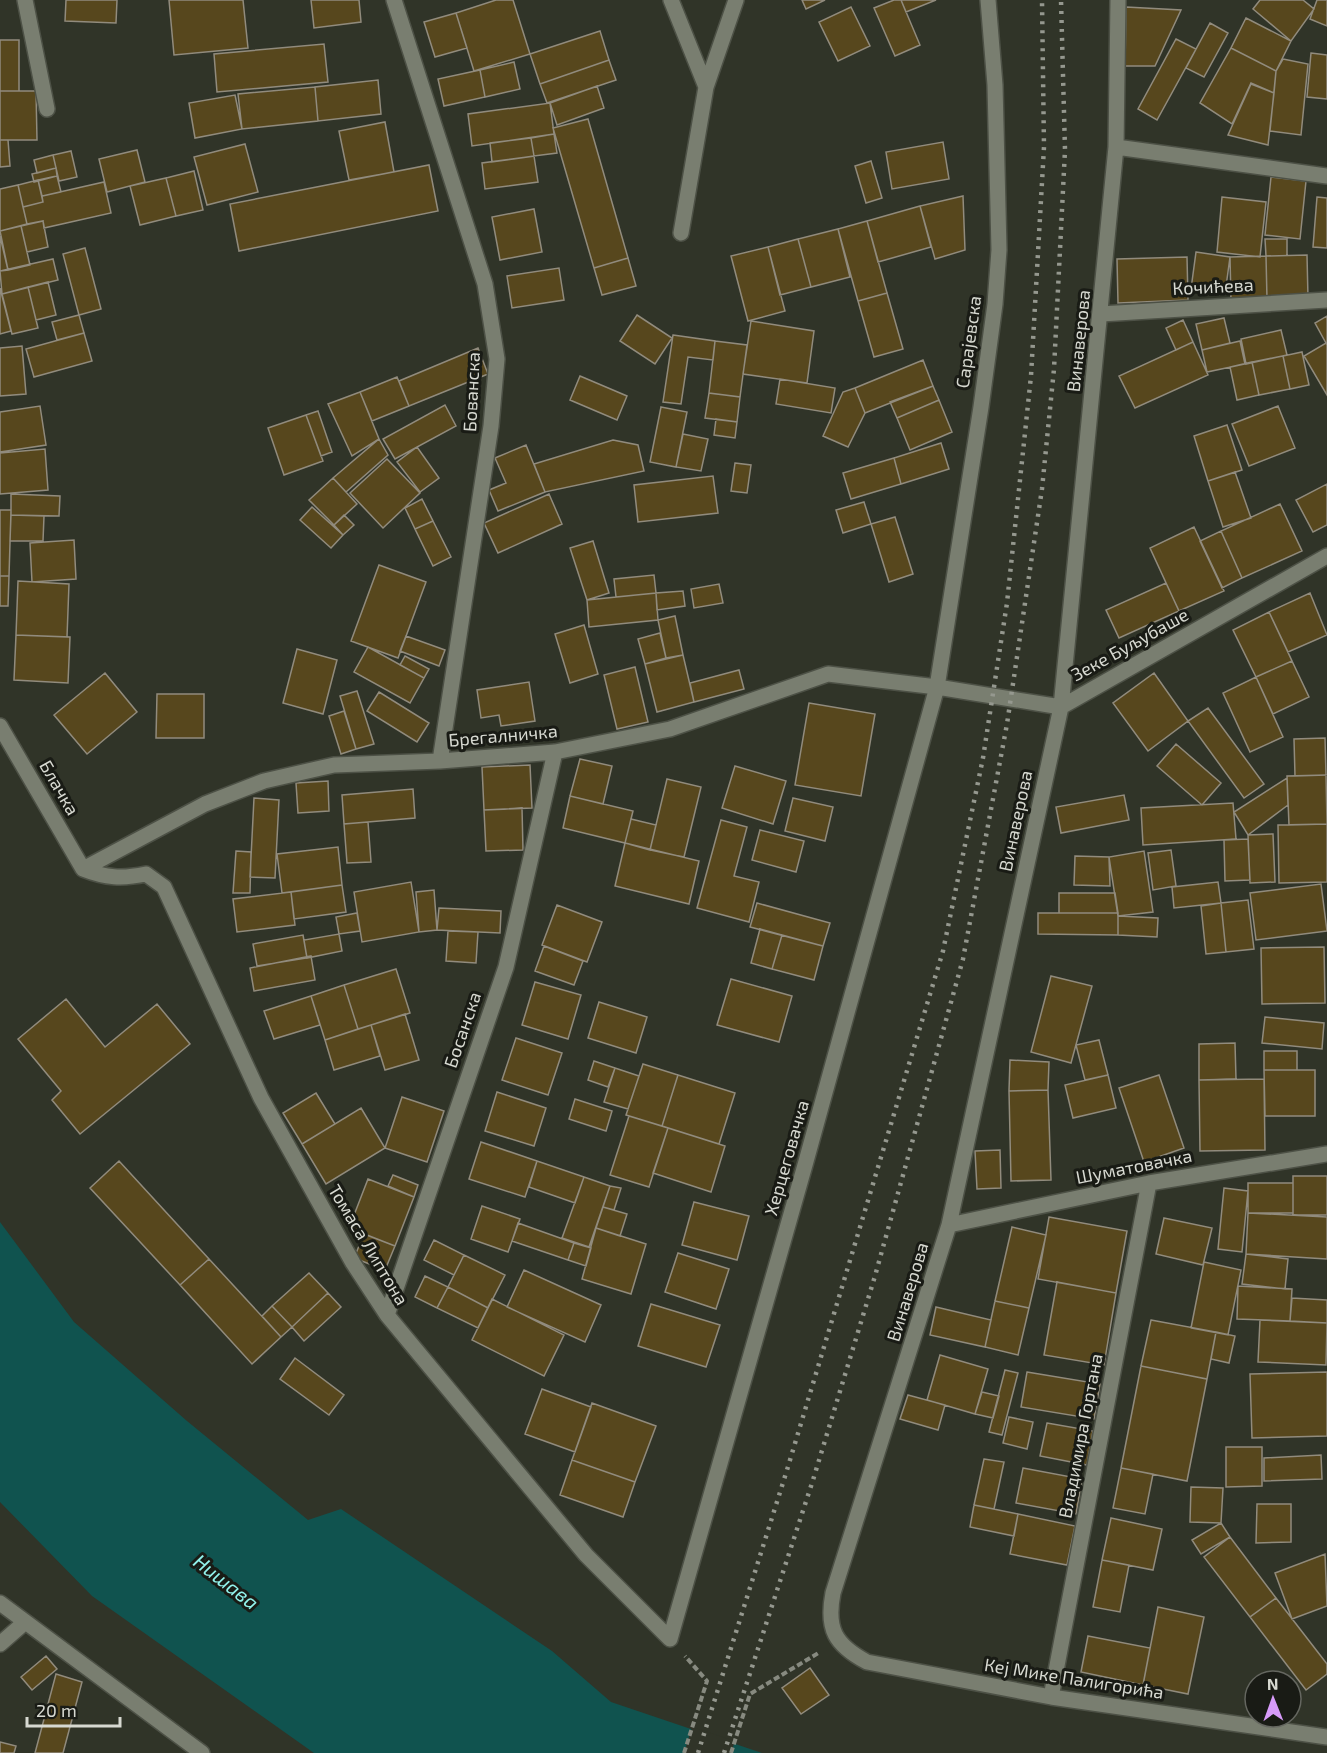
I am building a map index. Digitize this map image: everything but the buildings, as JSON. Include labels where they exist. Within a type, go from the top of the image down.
[{"type":"street","points":[[25,0],[47,109]]},
{"type":"street","name":"Бованска","points":[[394,0],[485,284],[497,359],[491,426],[440,761]]},
{"type":"street","points":[[671,0],[706,87]]},
{"type":"street","points":[[681,234],[706,87],[736,0]]},
{"type":"street","name":"Сарајевска","points":[[937,687],[982,396],[998,261],[995,85],[988,0]]},
{"type":"street","name":"Винаверова","points":[[831,1627],[830,1611],[833,1593],[950,1225],[1061,707],[1116,147],[1118,0]]},
{"type":"street","points":[[1116,147],[1327,176]]},
{"type":"street","name":"Кочићева","points":[[1101,314],[1327,300]]},
{"type":"street","name":"Зеке Буљубаше","points":[[1061,707],[1327,556]]},
{"type":"street","name":"Брегалничка","points":[[83,869],[205,804],[264,781],[334,765],[440,761],[555,752],[670,729],[828,674],[937,687]]},
{"type":"street","points":[[937,687],[1061,707]]},
{"type":"street","name":"Херцеговачка","points":[[670,1639],[937,687]]},
{"type":"street","name":"Блачка","points":[[0,726],[83,869]]},
{"type":"street","name":"Босанска","points":[[387,1315],[506,967],[555,752]]},
{"type":"street","name":"Томаса Липтона","points":[[83,869],[102,877],[123,878],[146,874],[164,887],[261,1098],[353,1263],[387,1315],[586,1555],[670,1639]]},
{"type":"street","name":"Шуматовачка","points":[[950,1225],[1149,1183],[1327,1154]]},
{"type":"street","name":"Владимира Гортана","points":[[1052,1697],[1149,1183]]},
{"type":"street","points":[[0,1603],[202,1753]]},
{"type":"street","points":[[0,1644],[24,1623]]},
{"type":"street","name":"Кеј Мике Палигорића","points":[[831,1627],[838,1642],[850,1653],[867,1662],[1052,1697],[1327,1737]]},
{"type":"path","points":[[731,1753],[750,1694],[838,1642]]},
{"type":"path","points":[[684,1753],[707,1681],[697,1670]]},
{"type":"water","name":"Нишава","points":[[0,1222],[74,1322],[187,1421],[308,1520],[341,1509],[552,1651],[611,1702],[762,1753],[314,1753],[92,1596],[0,1502]]},
{"type":"pier","points":[[692,1727],[735,1741],[731,1753],[684,1753]]},
{"type":"railway","points":[[698,1753],[787,1470],[943,951],[983,758],[1007,603],[1031,376],[1044,147],[1042,0]]},
{"type":"railway","points":[[724,1753],[813,1480],[875,1276],[963,959],[1007,724],[1042,489],[1054,369],[1065,150],[1061,0]]}]
